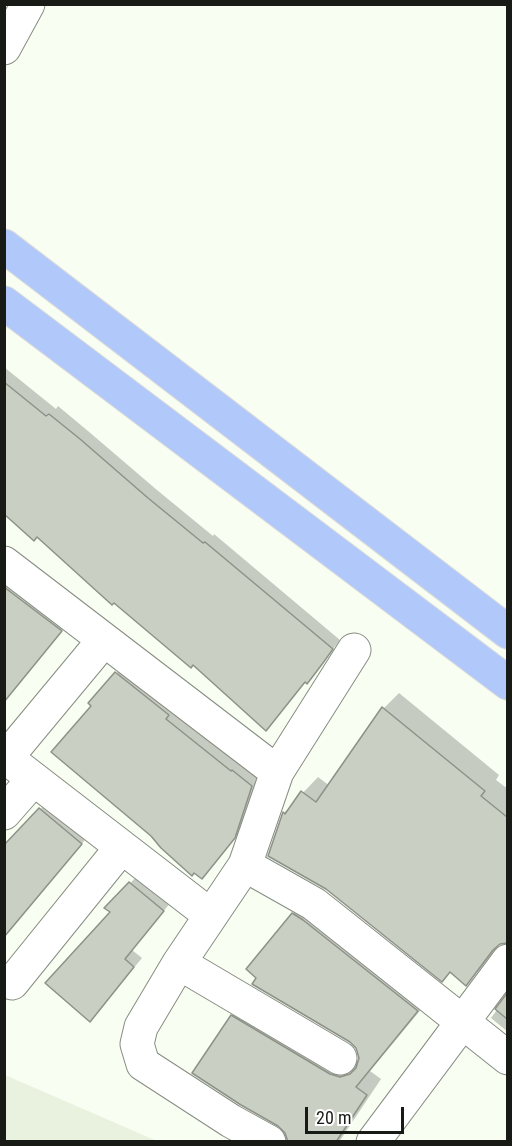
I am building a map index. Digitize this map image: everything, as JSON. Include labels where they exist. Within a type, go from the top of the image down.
[{"type":"main road","points":[[4,246],[507,632]]},
{"type":"main road","points":[[4,303],[507,683]]},
{"type":"street","points":[[4,48],[28,4]]},
{"type":"street","points":[[4,563],[276,772]]},
{"type":"street","points":[[104,640],[5,757],[210,915]]},
{"type":"street","points":[[269,1142],[231,1121],[143,1064],[137,1044],[141,1027],[179,963],[245,865],[276,772],[354,650]]},
{"type":"street","points":[[4,813],[33,780]]},
{"type":"street","points":[[12,983],[121,848]]},
{"type":"street","points":[[245,865],[314,904],[507,1058]]},
{"type":"street","points":[[373,1142],[507,961]]},
{"type":"street","points":[[179,963],[340,1058]]},
{"type":"shaded area","points":[[5,1075],[157,1141],[5,1141]]},
{"type":"building","points":[[4,382],[46,416],[49,414],[80,439],[148,498],[203,543],[205,542],[333,649],[307,684],[305,682],[266,731],[193,665],[191,668],[114,603],[112,605],[37,537],[34,541],[4,514]]},
{"type":"building","points":[[4,587],[62,631],[4,702]]},
{"type":"building","points":[[115,672],[169,715],[166,719],[252,786],[235,838],[202,879],[194,873],[192,876],[151,836],[51,752],[91,706],[88,703]]},
{"type":"building","points":[[382,707],[485,791],[481,796],[507,817],[507,943],[500,944],[493,950],[466,986],[450,972],[442,982],[326,889],[268,856],[283,812],[285,814],[301,791],[316,802]]},
{"type":"building","points":[[39,808],[82,844],[4,937],[4,845]]},
{"type":"building","points":[[129,882],[164,911],[125,959],[134,967],[90,1022],[45,983],[110,912],[104,908]]},
{"type":"building","points":[[292,913],[418,1011],[356,1087],[367,1095],[336,1142],[288,1142],[285,1133],[278,1126],[192,1073],[231,1015],[330,1074],[340,1077],[350,1074],[356,1068],[359,1058],[356,1048],[350,1042],[252,984],[256,978],[246,969]]},
{"type":"building","points":[[507,993],[507,1019],[495,1009]]}]
